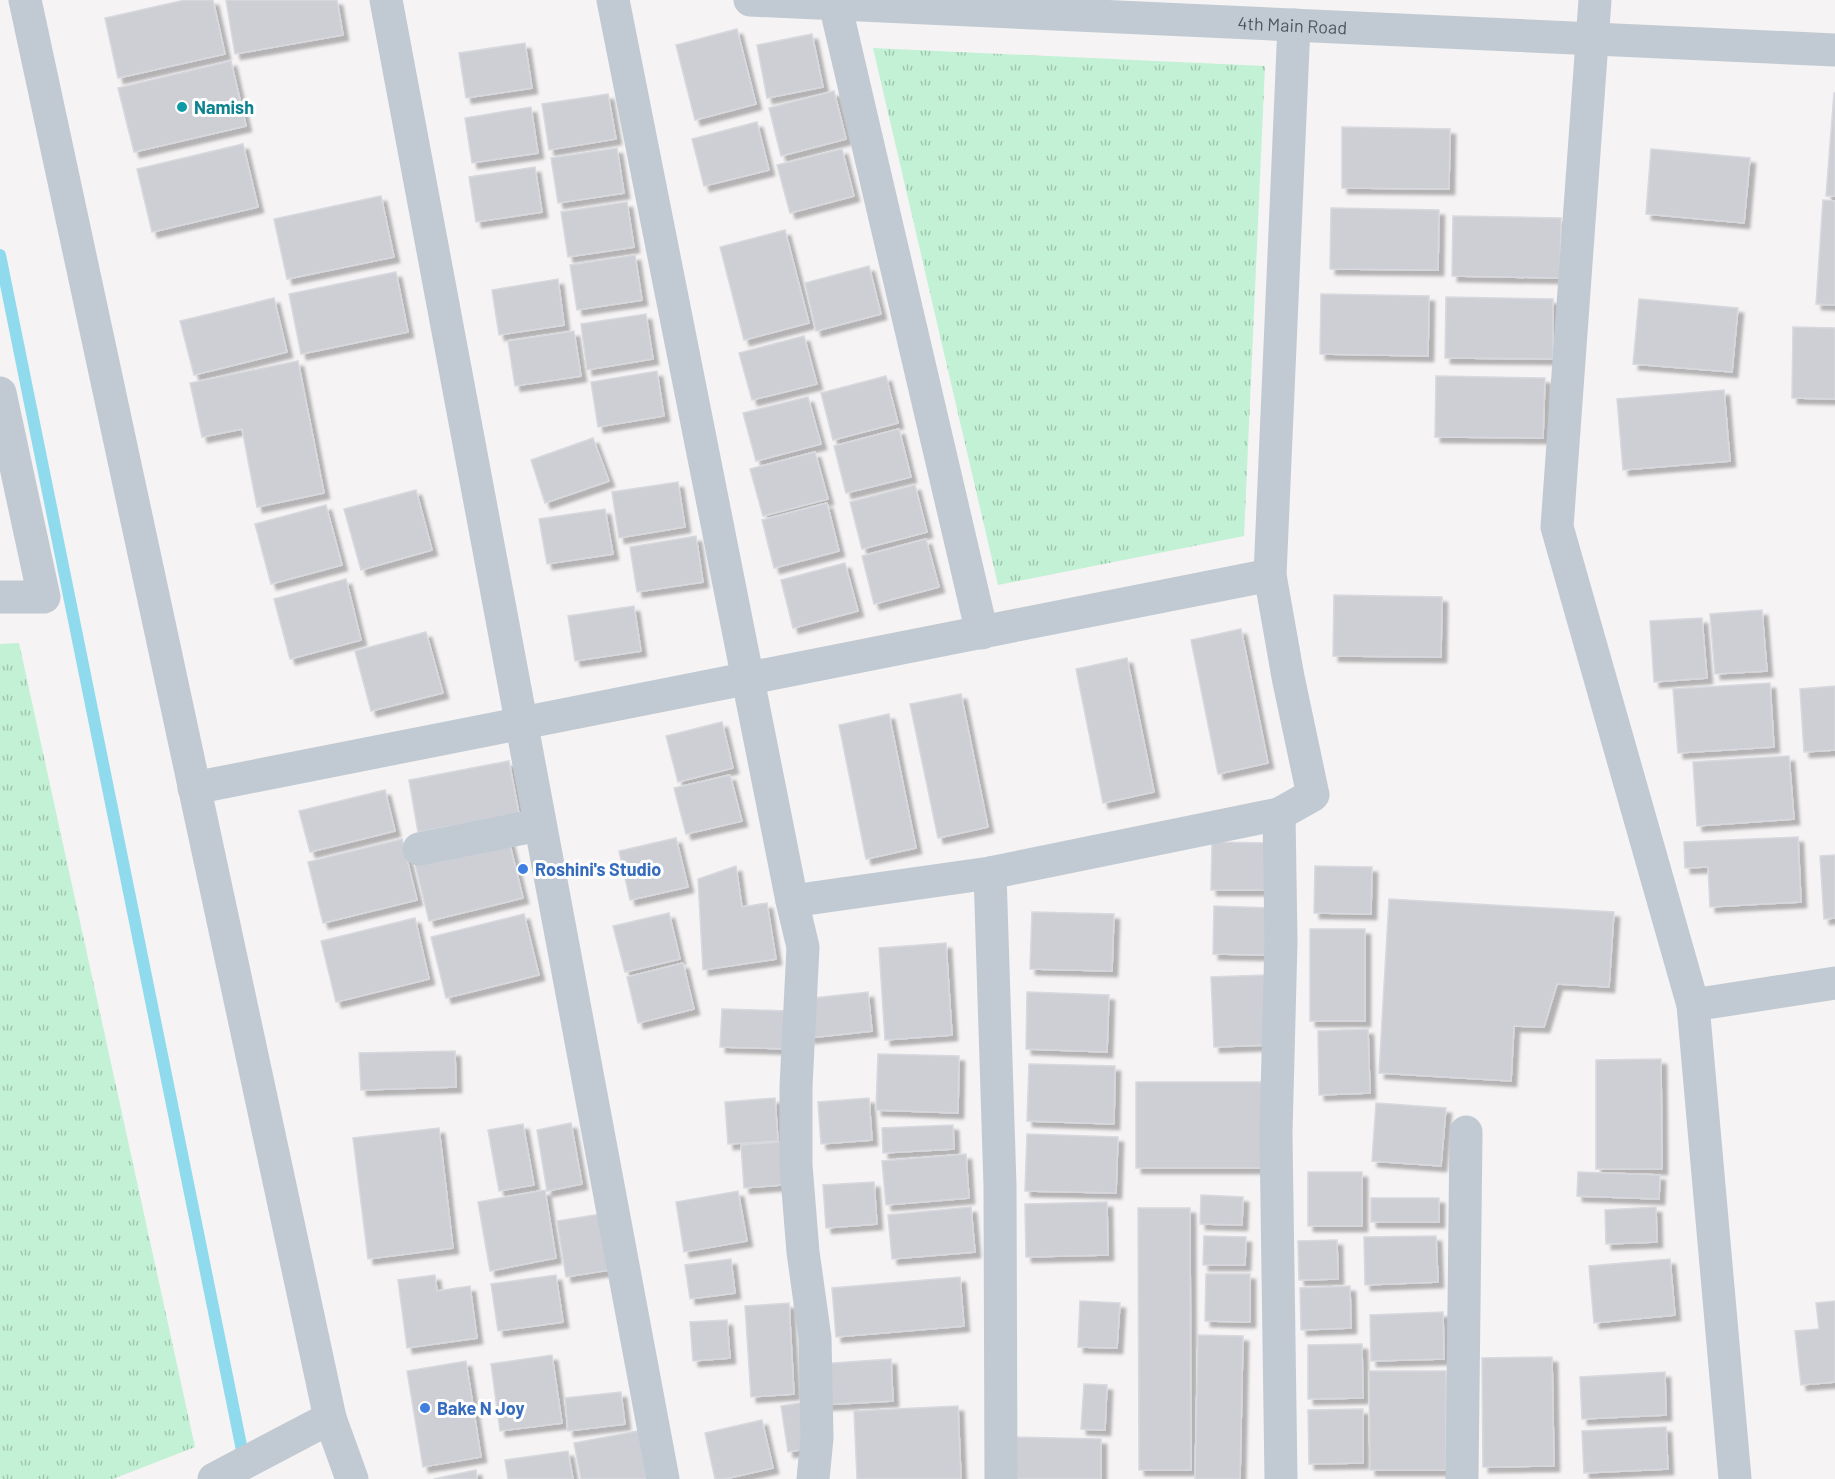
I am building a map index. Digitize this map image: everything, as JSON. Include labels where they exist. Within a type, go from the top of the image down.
[{"type":"street","points":[[25,0],[330,1419],[352,1479]]},
{"type":"street","points":[[386,0],[663,1479]]},
{"type":"street","points":[[613,0],[747,679],[803,947],[797,1075],[796,1165],[803,1252],[815,1338],[817,1438],[813,1479]]},
{"type":"street","name":"4th Main Road","points":[[750,0],[1835,50]]},
{"type":"street","points":[[1594,0],[1557,527],[1693,1005],[1735,1479]]},
{"type":"street","points":[[835,4],[982,633]]},
{"type":"street","points":[[792,901],[990,873],[1279,814],[1313,795],[1288,677],[1270,575],[1294,24]]},
{"type":"street","points":[[0,393],[44,597],[0,597]]},
{"type":"street","points":[[194,788],[1270,575]]},
{"type":"street","points":[[1279,814],[1281,940],[1276,1134],[1281,1479]]},
{"type":"street","points":[[419,849],[539,825]]},
{"type":"street","points":[[990,873],[1000,1185],[1001,1479]]},
{"type":"street","points":[[1693,1005],[1835,983]]},
{"type":"street","points":[[1462,1479],[1466,1132]]},
{"type":"street","points":[[223,1476],[330,1419]]},
{"type":"green space","points":[[873,48],[1265,66],[1244,536],[998,585]]},
{"type":"green space","points":[[19,643],[195,1447],[113,1479],[0,1479],[0,644]]},
{"type":"building","points":[[185,0],[213,0],[225,54],[118,78],[105,18]]},
{"type":"building","points":[[226,0],[337,0],[343,35],[235,54]]},
{"type":"building","points":[[737,29],[756,104],[695,120],[676,45]]},
{"type":"building","points":[[812,34],[823,87],[767,98],[757,45]]},
{"type":"building","points":[[525,43],[532,88],[466,98],[459,53]]},
{"type":"building","name":"Namish","points":[[231,61],[246,126],[134,152],[118,88]]},
{"type":"building","points":[[834,91],[846,139],[781,156],[769,108]]},
{"type":"building","points":[[1834,93],[1835,196],[1826,196]]},
{"type":"building","points":[[608,94],[616,139],[549,150],[542,104]]},
{"type":"building","points":[[531,107],[538,153],[472,163],[465,118]]},
{"type":"building","points":[[757,122],[769,170],[704,186],[692,139]]},
{"type":"building","points":[[1342,127],[1450,129],[1449,189],[1342,188]]},
{"type":"building","points":[[243,144],[258,207],[152,232],[137,169]]},
{"type":"building","points":[[617,148],[624,193],[558,203],[551,158]]},
{"type":"building","points":[[842,149],[854,196],[790,213],[777,165]]},
{"type":"building","points":[[1651,149],[1750,158],[1744,223],[1646,214]]},
{"type":"building","points":[[535,167],[542,212],[476,222],[469,177]]},
{"type":"building","points":[[381,196],[394,257],[287,279],[274,219]]},
{"type":"building","points":[[1823,200],[1835,201],[1835,305],[1816,304]]},
{"type":"building","points":[[627,202],[634,247],[568,257],[561,212]]},
{"type":"building","points":[[1331,208],[1439,210],[1438,270],[1330,269]]},
{"type":"building","points":[[1453,216],[1561,218],[1560,278],[1452,276]]},
{"type":"building","points":[[785,230],[809,323],[744,340],[720,247]]},
{"type":"building","points":[[635,255],[642,300],[577,310],[570,265]]},
{"type":"building","points":[[869,266],[881,314],[816,331],[805,283]]},
{"type":"building","points":[[396,272],[408,332],[301,354],[289,294]]},
{"type":"building","points":[[558,279],[564,325],[499,335],[492,290]]},
{"type":"building","points":[[1321,294],[1429,296],[1428,356],[1320,354]]},
{"type":"building","points":[[1446,297],[1553,299],[1553,359],[1445,358]]},
{"type":"building","points":[[274,298],[287,352],[194,375],[180,321]]},
{"type":"building","points":[[1639,299],[1738,308],[1732,372],[1633,364]]},
{"type":"building","points":[[646,314],[653,359],[587,370],[581,324]]},
{"type":"building","points":[[1793,327],[1835,328],[1835,399],[1792,398]]},
{"type":"building","points":[[574,331],[581,376],[515,386],[508,341]]},
{"type":"building","points":[[804,336],[817,384],[752,400],[739,353]]},
{"type":"building","points":[[298,361],[324,493],[257,507],[242,429],[202,437],[190,383]]},
{"type":"building","points":[[657,371],[664,416],[598,427],[591,382]]},
{"type":"building","points":[[886,376],[898,423],[833,440],[821,393]]},
{"type":"building","points":[[1436,376],[1545,378],[1543,438],[1435,437]]},
{"type":"building","points":[[1724,390],[1730,461],[1623,470],[1617,399]]},
{"type":"building","points":[[808,397],[821,444],[756,461],[743,413]]},
{"type":"building","points":[[899,429],[911,477],[846,493],[834,446]]},
{"type":"building","points":[[593,438],[609,481],[545,503],[531,460]]},
{"type":"building","points":[[815,452],[828,499],[763,516],[750,469]]},
{"type":"building","points":[[678,482],[685,527],[619,538],[612,492]]},
{"type":"building","points":[[915,485],[927,532],[862,549],[850,502]]},
{"type":"building","points":[[416,490],[432,550],[361,570],[344,509]]},
{"type":"building","points":[[827,503],[839,551],[774,568],[762,520]]},
{"type":"building","points":[[326,505],[342,565],[271,584],[255,524]]},
{"type":"building","points":[[605,509],[613,554],[547,564],[539,519]]},
{"type":"building","points":[[696,536],[703,582],[637,592],[630,547]]},
{"type":"building","points":[[926,539],[939,587],[874,604],[862,556]]},
{"type":"building","points":[[845,563],[858,611],[793,628],[781,580]]},
{"type":"building","points":[[346,579],[361,640],[290,659],[274,599]]},
{"type":"building","points":[[1334,595],[1442,597],[1441,657],[1333,656]]},
{"type":"building","points":[[634,606],[641,651],[575,661],[568,616]]},
{"type":"building","points":[[1762,610],[1767,671],[1715,674],[1710,614]]},
{"type":"building","points":[[1702,618],[1707,678],[1654,682],[1650,621]]},
{"type":"building","points":[[1241,629],[1268,763],[1218,774],[1191,640]]},
{"type":"building","points":[[426,632],[443,693],[371,711],[355,651]]},
{"type":"building","points":[[1127,658],[1154,792],[1103,803],[1076,669]]},
{"type":"building","points":[[1770,683],[1774,747],[1678,753],[1673,689]]},
{"type":"building","points":[[1835,686],[1835,750],[1804,752],[1800,689]]},
{"type":"building","points":[[961,694],[988,827],[938,838],[910,704]]},
{"type":"building","points":[[889,714],[916,848],[866,859],[839,725]]},
{"type":"building","points":[[722,722],[733,768],[678,782],[666,736]]},
{"type":"building","points":[[1789,756],[1794,819],[1697,826],[1693,762]]},
{"type":"building","points":[[509,761],[519,814],[418,832],[409,780]]},
{"type":"building","points":[[730,775],[742,821],[686,834],[674,788]]},
{"type":"building","points":[[385,790],[395,831],[310,852],[299,811]]},
{"type":"building","points":[[508,837],[523,898],[429,921],[414,860]]},
{"type":"building","points":[[1798,837],[1801,902],[1710,907],[1708,867],[1685,868],[1684,842]]},
{"type":"building","points":[[676,838],[688,887],[630,900],[619,851]]},
{"type":"building","points":[[402,839],[417,900],[323,923],[308,862]]},
{"type":"building","points":[[1212,842],[1269,843],[1268,890],[1211,890]]},
{"type":"building","points":[[1835,855],[1835,918],[1824,919],[1820,856]]},
{"type":"building","points":[[736,866],[742,907],[767,903],[776,959],[703,970],[698,879]]},
{"type":"building","points":[[1315,866],[1372,867],[1371,914],[1314,913]]},
{"type":"building","points":[[1389,899],[1614,912],[1609,987],[1557,984],[1544,1027],[1514,1026],[1511,1081],[1379,1073]]},
{"type":"building","points":[[1214,906],[1271,908],[1270,955],[1213,954]]},
{"type":"building","points":[[1032,912],[1114,914],[1112,971],[1030,969]]},
{"type":"building","points":[[669,913],[680,959],[625,972],[613,926]]},
{"type":"building","points":[[524,914],[539,975],[446,998],[431,937]]},
{"type":"building","points":[[415,918],[429,979],[336,1002],[321,941]]},
{"type":"building","points":[[1310,929],[1365,929],[1365,1021],[1310,1021]]},
{"type":"building","points":[[946,943],[952,1035],[885,1040],[879,948]]},
{"type":"building","points":[[683,963],[694,1009],[638,1023],[627,977]]},
{"type":"building","points":[[1266,975],[1269,1045],[1214,1047],[1211,977]]},
{"type":"building","points":[[868,992],[872,1031],[809,1038],[804,999]]},
{"type":"building","points":[[1027,992],[1109,995],[1107,1052],[1026,1049]]},
{"type":"building","points":[[722,1009],[791,1011],[789,1049],[720,1047]]},
{"type":"building","points":[[1368,1029],[1370,1093],[1319,1095],[1318,1031]]},
{"type":"building","points":[[455,1051],[456,1087],[361,1090],[359,1053]]},
{"type":"building","points":[[878,1054],[959,1056],[958,1113],[876,1110]]},
{"type":"building","points":[[1661,1059],[1662,1169],[1596,1169],[1596,1060]]},
{"type":"building","points":[[1029,1064],[1115,1066],[1114,1124],[1027,1121]]},
{"type":"building","points":[[1136,1082],[1269,1082],[1269,1168],[1136,1168]]},
{"type":"building","points":[[775,1098],[778,1141],[728,1144],[725,1102]]},
{"type":"building","points":[[869,1098],[872,1140],[821,1144],[818,1102]]},
{"type":"building","points":[[1376,1103],[1446,1108],[1441,1166],[1372,1161]]},
{"type":"building","points":[[571,1123],[582,1184],[547,1191],[537,1130]]},
{"type":"building","points":[[523,1124],[534,1185],[499,1191],[488,1130]]},
{"type":"building","points":[[953,1125],[954,1149],[883,1153],[882,1128]]},
{"type":"building","points":[[439,1128],[453,1248],[368,1259],[353,1138]]},
{"type":"building","points":[[1027,1134],[1118,1137],[1116,1193],[1025,1191]]},
{"type":"building","points":[[791,1141],[794,1184],[744,1188],[741,1145]]},
{"type":"building","points":[[966,1154],[969,1198],[886,1205],[882,1161]]},
{"type":"building","points":[[1308,1172],[1362,1172],[1362,1226],[1308,1226]]},
{"type":"building","points":[[1578,1172],[1660,1175],[1659,1199],[1577,1196]]},
{"type":"building","points":[[874,1182],[877,1224],[826,1228],[823,1185]]},
{"type":"building","points":[[545,1190],[556,1258],[490,1271],[478,1202]]},
{"type":"building","points":[[738,1191],[747,1241],[684,1252],[676,1202]]},
{"type":"building","points":[[1201,1195],[1243,1197],[1242,1225],[1200,1224]]},
{"type":"building","points":[[1371,1198],[1439,1198],[1439,1222],[1371,1222]]},
{"type":"building","points":[[1107,1202],[1108,1255],[1026,1257],[1025,1204]]},
{"type":"building","points":[[971,1207],[975,1252],[892,1259],[888,1215]]},
{"type":"building","points":[[1656,1207],[1657,1242],[1606,1244],[1605,1210]]},
{"type":"building","points":[[1138,1208],[1190,1208],[1191,1470],[1139,1470]]},
{"type":"building","points":[[600,1214],[610,1270],[566,1277],[557,1221]]},
{"type":"building","points":[[1204,1236],[1246,1237],[1245,1265],[1203,1265]]},
{"type":"building","points":[[1436,1236],[1438,1282],[1365,1285],[1364,1237]]},
{"type":"building","points":[[1337,1240],[1338,1279],[1299,1280],[1298,1241]]},
{"type":"building","points":[[731,1259],[735,1293],[690,1299],[685,1265]]},
{"type":"building","points":[[1670,1259],[1675,1315],[1594,1323],[1589,1266]]},
{"type":"building","points":[[1206,1274],[1250,1274],[1250,1322],[1205,1321]]},
{"type":"building","points":[[435,1275],[437,1291],[470,1286],[477,1338],[407,1348],[398,1280]]},
{"type":"building","points":[[556,1275],[563,1322],[498,1331],[491,1284]]},
{"type":"building","points":[[960,1277],[964,1326],[836,1337],[832,1288]]},
{"type":"building","points":[[1350,1286],[1351,1328],[1301,1330],[1300,1288]]},
{"type":"building","points":[[1080,1301],[1120,1303],[1117,1348],[1078,1347]]},
{"type":"building","points":[[1835,1301],[1835,1382],[1801,1385],[1795,1331],[1819,1329],[1816,1303]]},
{"type":"building","points":[[789,1303],[794,1394],[751,1397],[745,1306]]},
{"type":"building","points":[[1443,1312],[1444,1359],[1371,1361],[1370,1315]]},
{"type":"building","points":[[727,1320],[730,1358],[693,1361],[690,1322]]},
{"type":"building","points":[[1198,1335],[1243,1336],[1240,1479],[1195,1479]]},
{"type":"building","points":[[1362,1344],[1363,1398],[1308,1399],[1308,1345]]},
{"type":"building","points":[[552,1355],[562,1423],[500,1431],[491,1364]]},
{"type":"building","points":[[1552,1357],[1554,1466],[1483,1467],[1482,1358]]},
{"type":"building","points":[[891,1359],[893,1401],[820,1405],[818,1364]]},
{"type":"building","points":[[466,1361],[481,1457],[423,1467],[407,1371]]},
{"type":"building","points":[[1369,1371],[1446,1371],[1446,1470],[1370,1470]]},
{"type":"building","points":[[1665,1372],[1666,1415],[1582,1419],[1580,1377]]},
{"type":"building","points":[[1084,1384],[1107,1385],[1105,1430],[1081,1429]]},
{"type":"building","points":[[621,1392],[625,1424],[568,1431],[565,1398]]},
{"type":"building","points":[[806,1402],[813,1448],[788,1452],[781,1406]]},
{"type":"building","points":[[958,1406],[961,1479],[857,1479],[854,1411]]},
{"type":"building","points":[[1363,1409],[1363,1463],[1309,1464],[1308,1410]]},
{"type":"building","points":[[762,1420],[773,1468],[725,1479],[715,1479],[705,1433]]},
{"type":"building","points":[[1666,1427],[1668,1469],[1584,1473],[1582,1431]]},
{"type":"building","points":[[638,1431],[647,1479],[581,1479],[574,1443]]},
{"type":"building","points":[[1012,1437],[1101,1439],[1101,1479],[1011,1479]]},
{"type":"building","points":[[568,1451],[573,1479],[508,1479],[505,1460]]},
{"type":"building","points":[[476,1470],[477,1479],[434,1479]]},
{"type":"waterway","points":[[0,255],[244,1460]]},
{"type":"place","name":"Namish","points":[[182,107]]},
{"type":"place","name":"Roshini's Studio","points":[[523,869]]},
{"type":"place","name":"Bake N Joy","points":[[425,1408]]}]
